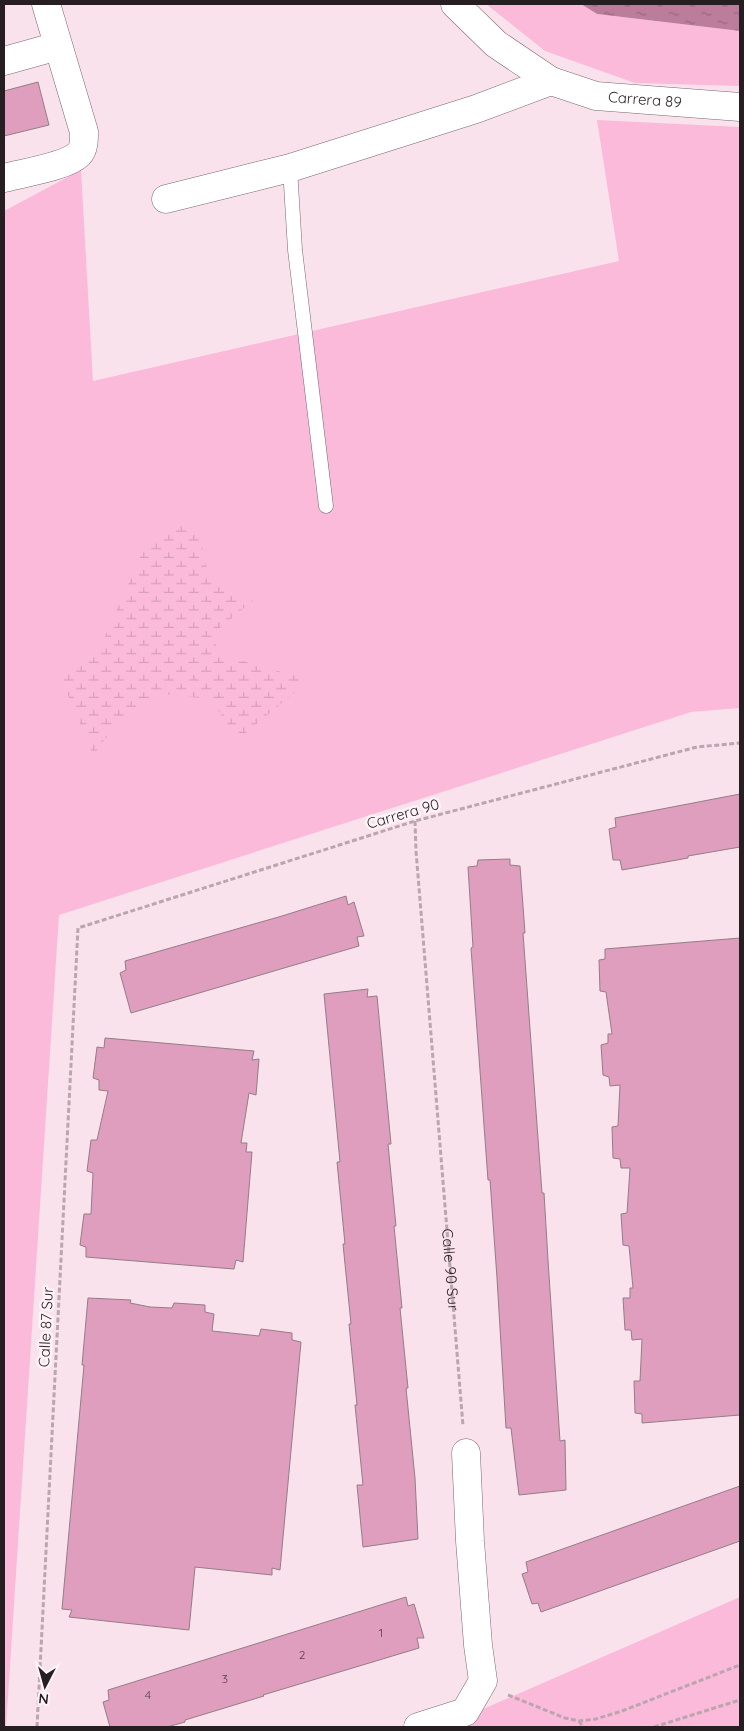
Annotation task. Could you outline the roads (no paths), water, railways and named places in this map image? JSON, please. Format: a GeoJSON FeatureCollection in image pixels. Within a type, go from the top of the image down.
{"type":"FeatureCollection","features":[{"type":"Feature","properties":{"kind":"street"},"geometry":{"type":"LineString","coordinates":[[4,178],[63,163],[79,154],[83,145],[84,132],[46,4]]}},
{"type":"Feature","properties":{"kind":"street","name":"Carrera 89"},"geometry":{"type":"LineString","coordinates":[[455,4],[496,44],[551,81],[596,96],[740,106]]}},
{"type":"Feature","properties":{"kind":"street"},"geometry":{"type":"LineString","coordinates":[[4,61],[58,46]]}},
{"type":"Feature","properties":{"kind":"street"},"geometry":{"type":"LineString","coordinates":[[166,199],[290,168],[476,109],[551,81]]}},
{"type":"Feature","properties":{"kind":"street"},"geometry":{"type":"LineString","coordinates":[[418,1727],[465,1712],[483,1681],[476,1617],[466,1453]]}},
{"type":"Feature","properties":{"kind":"lane"},"geometry":{"type":"LineString","coordinates":[[290,168],[295,250],[326,506]]}},
{"type":"Feature","properties":{"kind":"water"},"geometry":{"type":"Polygon","coordinates":[[[581,4],[740,4],[740,31],[597,14],[581,4]]]}}]}
